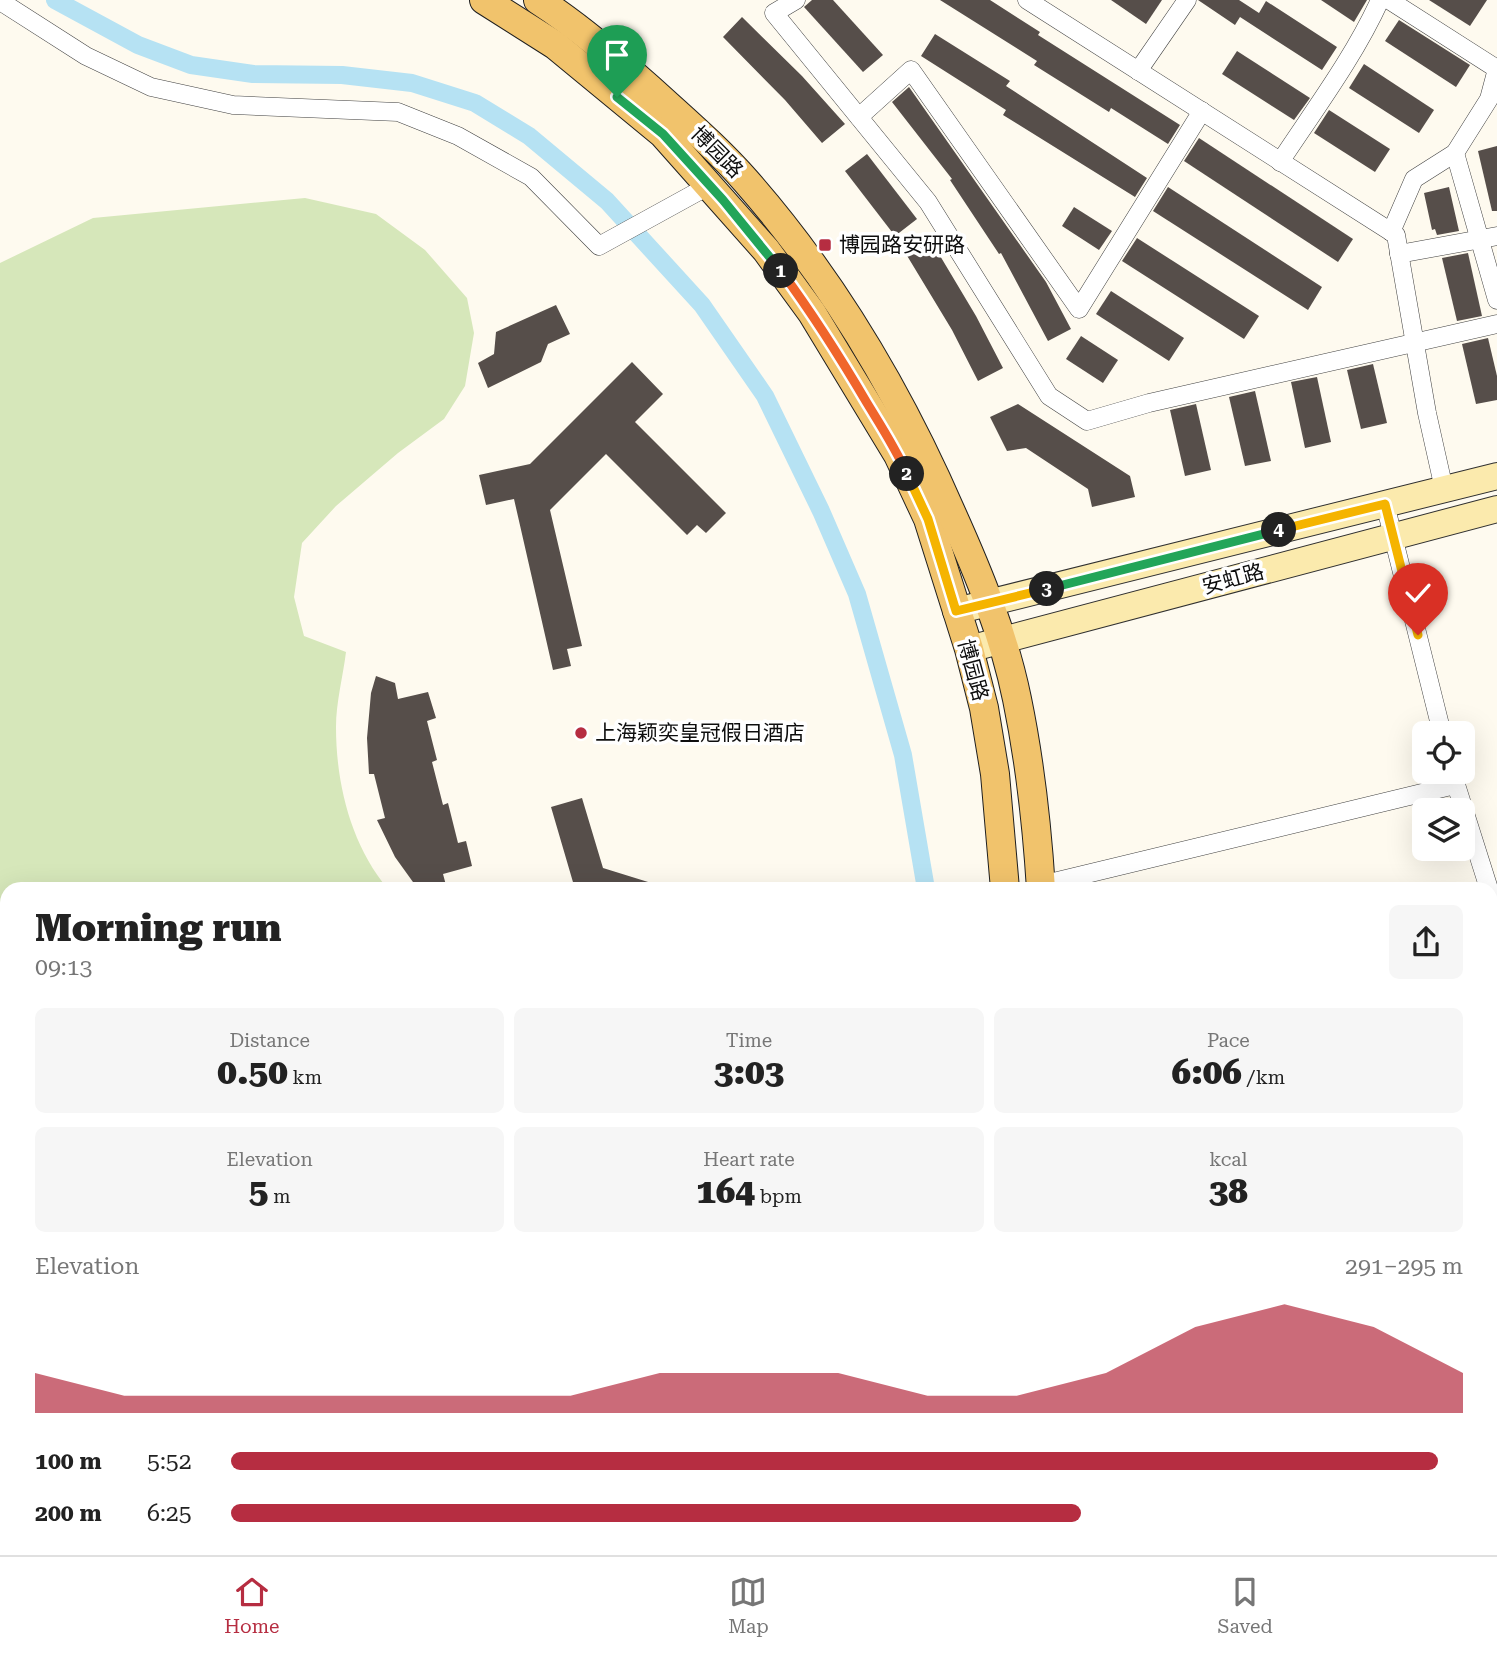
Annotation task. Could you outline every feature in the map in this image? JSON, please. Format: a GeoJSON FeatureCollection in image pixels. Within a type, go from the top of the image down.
{"type":"FeatureCollection","features":[{"type":"Feature","properties":{"kind":"main road","name":"博园路"},"geometry":{"type":"LineString","coordinates":[[484,0],[555,45],[663,134],[766,250],[812,313],[898,455],[928,519],[969,649],[984,708],[995,774],[1004,882]]}},
{"type":"Feature","properties":{"kind":"main road","name":"博园路"},"geometry":{"type":"LineString","coordinates":[[538,0],[616,59],[693,128],[744,180],[794,238],[877,362],[926,453],[990,603],[1017,698],[1035,804],[1041,882]]}},
{"type":"Feature","properties":{"kind":"main road","name":"安虹路"},"geometry":{"type":"LineString","coordinates":[[956,611],[1497,476]]}},
{"type":"Feature","properties":{"kind":"main road","name":"安虹路"},"geometry":{"type":"LineString","coordinates":[[969,649],[1497,509]]}},
{"type":"Feature","properties":{"kind":"street"},"geometry":{"type":"LineString","coordinates":[[796,0],[774,13],[928,202],[1049,396],[1087,421],[1149,403],[1497,324]]}},
{"type":"Feature","properties":{"kind":"street"},"geometry":{"type":"LineString","coordinates":[[1027,0],[1396,235],[1427,413],[1444,489]]}},
{"type":"Feature","properties":{"kind":"street"},"geometry":{"type":"LineString","coordinates":[[1138,71],[1187,0]]}},
{"type":"Feature","properties":{"kind":"street"},"geometry":{"type":"LineString","coordinates":[[1280,162],[1371,20],[1380,0]]}},
{"type":"Feature","properties":{"kind":"street"},"geometry":{"type":"LineString","coordinates":[[1388,0],[1497,69],[1491,108],[1455,153],[1414,179],[1391,232]]}},
{"type":"Feature","properties":{"kind":"street"},"geometry":{"type":"LineString","coordinates":[[0,1],[86,56],[152,87],[233,105],[398,113],[458,136],[531,177],[599,246],[710,186]]}},
{"type":"Feature","properties":{"kind":"street"},"geometry":{"type":"LineString","coordinates":[[859,117],[911,70],[1079,309],[1202,111]]}},
{"type":"Feature","properties":{"kind":"street"},"geometry":{"type":"LineString","coordinates":[[1455,153],[1488,237],[1497,300]]}},
{"type":"Feature","properties":{"kind":"street"},"geometry":{"type":"LineString","coordinates":[[1399,254],[1488,237]]}},
{"type":"Feature","properties":{"kind":"street"},"geometry":{"type":"LineString","coordinates":[[1385,504],[1439,721]]}},
{"type":"Feature","properties":{"kind":"street"},"geometry":{"type":"LineString","coordinates":[[1060,882],[1430,784]]}},
{"type":"Feature","properties":{"kind":"street"},"geometry":{"type":"LineString","coordinates":[[1455,784],[1487,882]]}},
{"type":"Feature","properties":{"kind":"green space"},"geometry":{"type":"Polygon","coordinates":[[[305,198],[376,214],[425,250],[467,298],[474,333],[465,386],[444,419],[398,453],[336,506],[302,543],[294,597],[304,636],[346,652],[336,727],[339,770],[355,833],[383,882],[0,882],[0,263],[93,218],[305,198]]]}},
{"type":"Feature","properties":{"kind":"building"},"geometry":{"type":"Polygon","coordinates":[[[812,0],[833,0],[883,55],[863,72],[804,7],[812,0]]]}},
{"type":"Feature","properties":{"kind":"building"},"geometry":{"type":"Polygon","coordinates":[[[940,0],[990,0],[1040,32],[1038,35],[1180,125],[1168,144],[1111,108],[1109,112],[1034,65],[1037,61],[940,0]]]}},
{"type":"Feature","properties":{"kind":"building"},"geometry":{"type":"Polygon","coordinates":[[[1111,0],[1162,0],[1146,24],[1111,0]]]}},
{"type":"Feature","properties":{"kind":"building"},"geometry":{"type":"Polygon","coordinates":[[[1198,0],[1239,0],[1259,13],[1266,1],[1337,47],[1322,70],[1240,17],[1235,25],[1198,0]]]}},
{"type":"Feature","properties":{"kind":"building"},"geometry":{"type":"Polygon","coordinates":[[[1321,0],[1367,0],[1354,22],[1321,0]]]}},
{"type":"Feature","properties":{"kind":"building"},"geometry":{"type":"Polygon","coordinates":[[[1429,0],[1487,0],[1470,26],[1429,0]]]}},
{"type":"Feature","properties":{"kind":"building"},"geometry":{"type":"Polygon","coordinates":[[[742,17],[802,76],[845,124],[822,143],[785,100],[723,37],[742,17]]]}},
{"type":"Feature","properties":{"kind":"building"},"geometry":{"type":"Polygon","coordinates":[[[1399,20],[1470,65],[1456,87],[1385,41],[1399,20]]]}},
{"type":"Feature","properties":{"kind":"building"},"geometry":{"type":"Polygon","coordinates":[[[935,34],[1010,81],[1006,86],[1147,178],[1135,197],[1003,115],[1006,110],[921,56],[935,34]]]}},
{"type":"Feature","properties":{"kind":"building"},"geometry":{"type":"Polygon","coordinates":[[[1237,51],[1310,98],[1294,120],[1222,74],[1237,51]]]}},
{"type":"Feature","properties":{"kind":"building"},"geometry":{"type":"Polygon","coordinates":[[[1364,64],[1434,110],[1419,133],[1349,88],[1364,64]]]}},
{"type":"Feature","properties":{"kind":"building"},"geometry":{"type":"Polygon","coordinates":[[[909,87],[1046,282],[1071,329],[1048,341],[1001,253],[999,254],[950,180],[952,179],[892,102],[909,87]]]}},
{"type":"Feature","properties":{"kind":"building"},"geometry":{"type":"Polygon","coordinates":[[[1329,110],[1390,149],[1375,172],[1314,133],[1329,110]]]}},
{"type":"Feature","properties":{"kind":"building"},"geometry":{"type":"Polygon","coordinates":[[[1199,138],[1353,239],[1338,262],[1184,161],[1199,138]]]}},
{"type":"Feature","properties":{"kind":"building"},"geometry":{"type":"Polygon","coordinates":[[[1497,146],[1497,211],[1492,211],[1478,151],[1497,146]]]}},
{"type":"Feature","properties":{"kind":"building"},"geometry":{"type":"Polygon","coordinates":[[[867,154],[917,219],[895,236],[845,171],[867,154]]]}},
{"type":"Feature","properties":{"kind":"building"},"geometry":{"type":"Polygon","coordinates":[[[1168,187],[1322,287],[1308,310],[1153,211],[1168,187]]]}},
{"type":"Feature","properties":{"kind":"building"},"geometry":{"type":"Polygon","coordinates":[[[1449,187],[1459,231],[1437,235],[1435,229],[1432,230],[1424,193],[1449,187]]]}},
{"type":"Feature","properties":{"kind":"building"},"geometry":{"type":"Polygon","coordinates":[[[1074,207],[1112,231],[1099,250],[1062,226],[1074,207]]]}},
{"type":"Feature","properties":{"kind":"building"},"geometry":{"type":"Polygon","coordinates":[[[1137,238],[1259,316],[1244,339],[1122,261],[1137,238]]]}},
{"type":"Feature","properties":{"kind":"building"},"geometry":{"type":"Polygon","coordinates":[[[930,239],[976,316],[1003,368],[978,381],[952,330],[906,254],[930,239]]]}},
{"type":"Feature","properties":{"kind":"building"},"geometry":{"type":"Polygon","coordinates":[[[1468,253],[1482,316],[1457,321],[1442,258],[1468,253]]]}},
{"type":"Feature","properties":{"kind":"building"},"geometry":{"type":"Polygon","coordinates":[[[1111,291],[1184,338],[1169,361],[1096,314],[1111,291]]]}},
{"type":"Feature","properties":{"kind":"building"},"geometry":{"type":"Polygon","coordinates":[[[556,305],[570,334],[548,344],[541,362],[488,388],[478,363],[494,354],[496,332],[556,305]]]}},
{"type":"Feature","properties":{"kind":"building"},"geometry":{"type":"Polygon","coordinates":[[[1081,336],[1118,360],[1103,383],[1066,359],[1081,336]]]}},
{"type":"Feature","properties":{"kind":"building"},"geometry":{"type":"Polygon","coordinates":[[[1488,338],[1497,376],[1497,400],[1476,404],[1462,344],[1488,338]]]}},
{"type":"Feature","properties":{"kind":"building"},"geometry":{"type":"Polygon","coordinates":[[[632,362],[663,394],[635,422],[726,513],[706,533],[697,525],[687,535],[606,454],[550,510],[582,646],[567,649],[571,666],[553,670],[514,499],[486,505],[479,475],[530,464],[632,362]]]}},
{"type":"Feature","properties":{"kind":"building"},"geometry":{"type":"Polygon","coordinates":[[[1373,364],[1387,423],[1361,429],[1347,370],[1373,364]]]}},
{"type":"Feature","properties":{"kind":"building"},"geometry":{"type":"Polygon","coordinates":[[[1317,377],[1331,442],[1305,448],[1291,382],[1317,377]]]}},
{"type":"Feature","properties":{"kind":"building"},"geometry":{"type":"Polygon","coordinates":[[[1255,391],[1271,461],[1245,466],[1229,397],[1255,391]]]}},
{"type":"Feature","properties":{"kind":"building"},"geometry":{"type":"Polygon","coordinates":[[[1018,404],[1130,476],[1135,497],[1092,507],[1088,489],[1026,448],[1007,451],[990,417],[1018,404]]]}},
{"type":"Feature","properties":{"kind":"building"},"geometry":{"type":"Polygon","coordinates":[[[1196,404],[1211,470],[1185,476],[1170,410],[1196,404]]]}},
{"type":"Feature","properties":{"kind":"building"},"geometry":{"type":"Polygon","coordinates":[[[376,676],[395,683],[398,699],[428,692],[436,718],[427,721],[437,760],[432,762],[443,805],[448,803],[458,843],[466,841],[472,866],[443,874],[445,882],[413,882],[395,857],[377,820],[385,818],[374,774],[369,774],[367,738],[371,693],[376,676]]]}},
{"type":"Feature","properties":{"kind":"building"},"geometry":{"type":"Polygon","coordinates":[[[582,798],[603,868],[648,882],[573,882],[551,807],[582,798]]]}},
{"type":"Feature","properties":{"kind":"waterway"},"geometry":{"type":"LineString","coordinates":[[55,0],[138,45],[191,65],[253,74],[342,75],[412,83],[475,103],[529,136],[607,201],[702,305],[765,396],[821,511],[857,594],[903,755],[925,882]]}},
{"type":"Feature","properties":{"kind":"place","name":"博园路安研路"},"geometry":{"type":"Point","coordinates":[825,245]}},
{"type":"Feature","properties":{"kind":"place","name":"上海颖奕皇冠假日酒店"},"geometry":{"type":"Point","coordinates":[581,733]}},
{"type":"Feature","properties":{"kind":"route"},"geometry":{"type":"LineString","coordinates":[[617,97],[663,134],[723,200],[766,250],[812,313],[898,455],[928,519],[956,611],[1385,504],[1418,635]]}}]}
